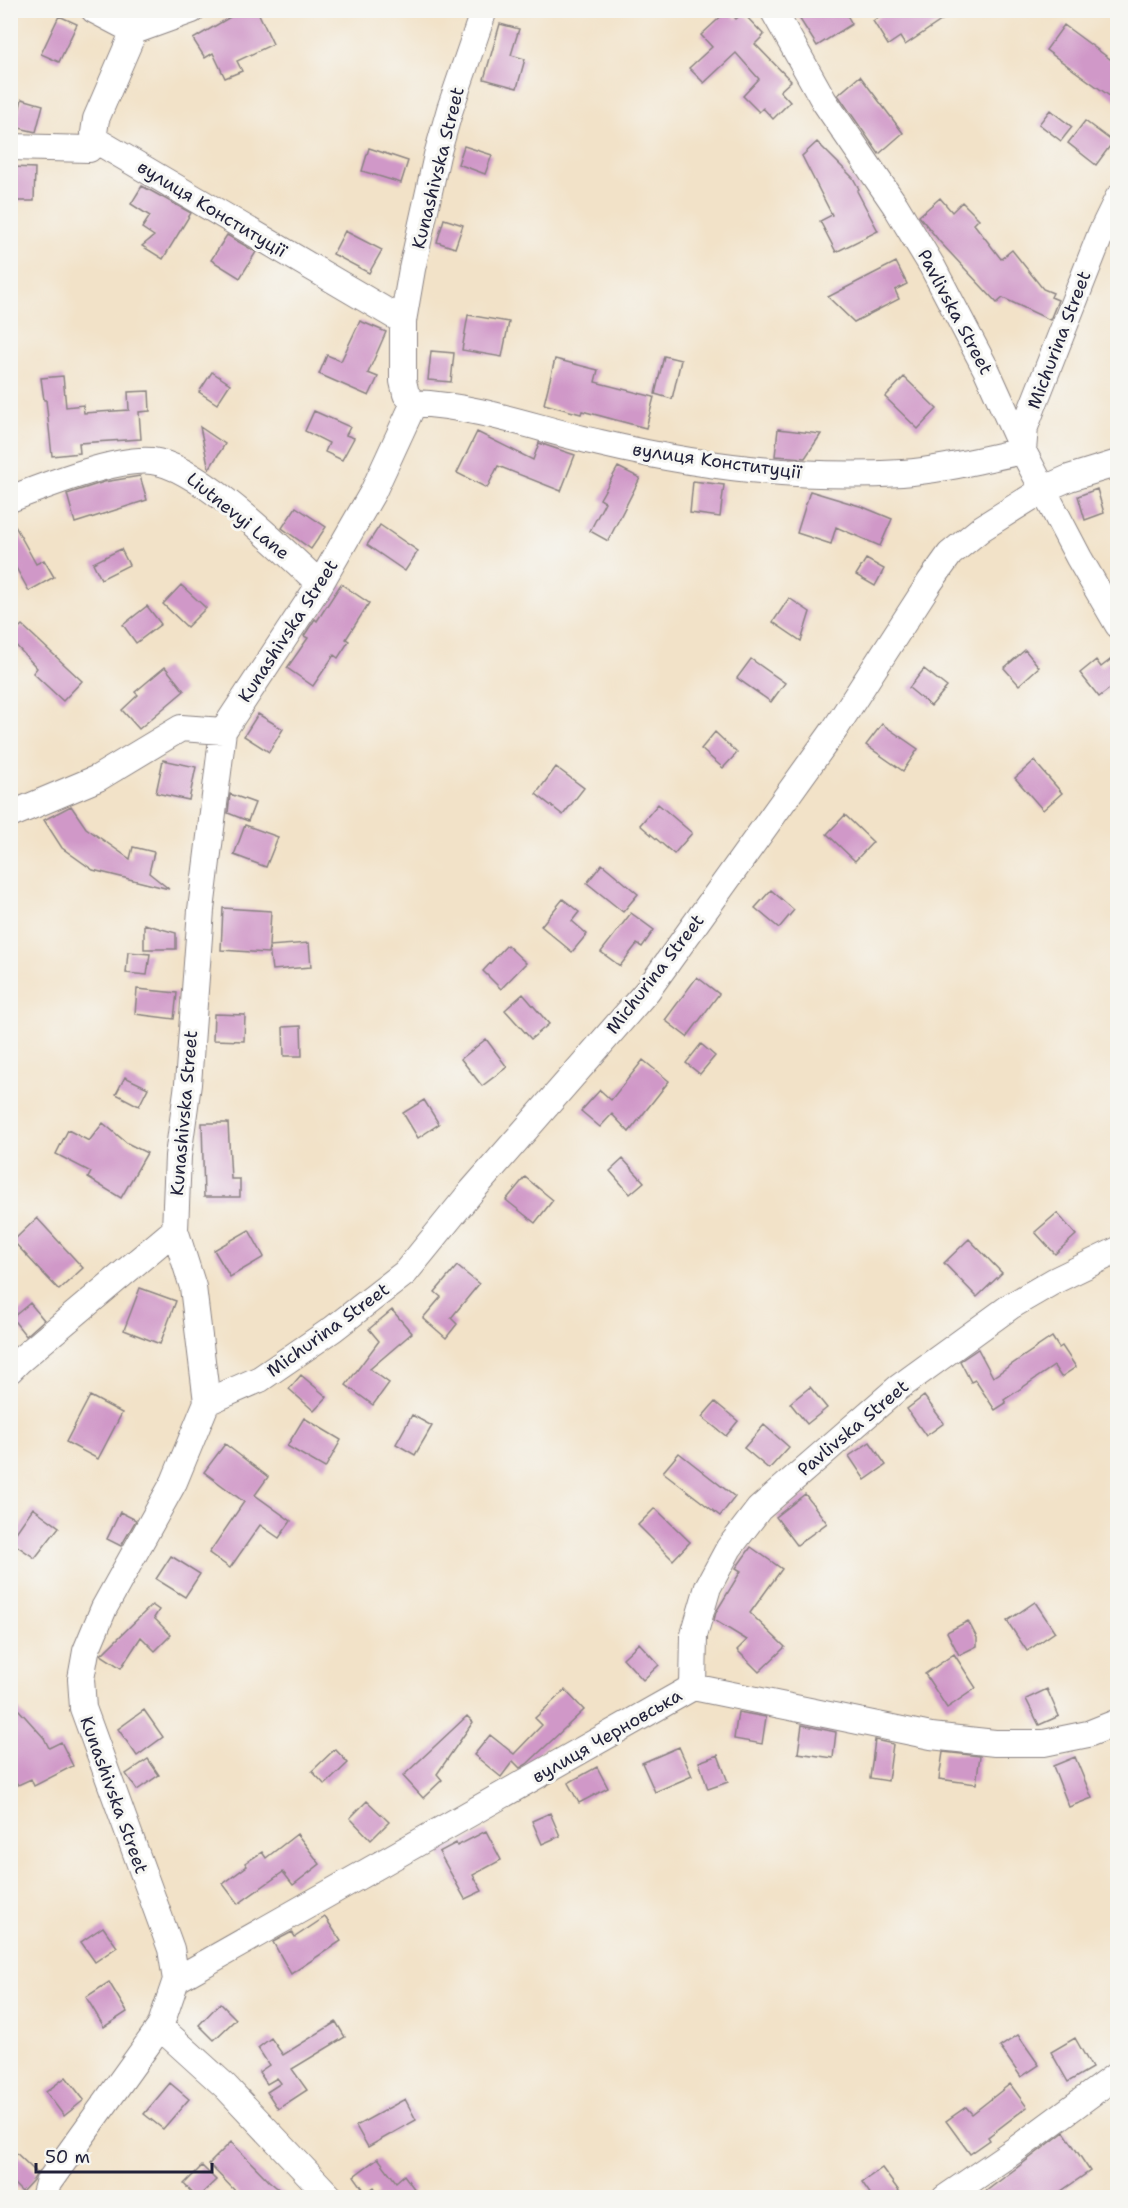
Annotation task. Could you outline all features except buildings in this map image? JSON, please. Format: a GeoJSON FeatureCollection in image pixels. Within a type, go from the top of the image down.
{"type":"FeatureCollection","features":[{"type":"Feature","properties":{"kind":"street"},"geometry":{"type":"LineString","coordinates":[[94,10],[134,31]]}},
{"type":"Feature","properties":{"kind":"street"},"geometry":{"type":"LineString","coordinates":[[10,147],[89,149],[97,141],[94,133],[96,119],[134,31],[192,10]]}},
{"type":"Feature","properties":{"kind":"street","name":"Kunashivska Street"},"geometry":{"type":"LineString","coordinates":[[44,2198],[48,2183],[160,2027],[176,1980],[171,1949],[83,1708],[81,1678],[86,1651],[104,1608],[174,1482],[207,1402],[193,1287],[175,1230],[178,1156],[188,1084],[201,910],[223,731],[320,584],[373,492],[414,403],[406,394],[403,381],[403,321],[412,269],[437,155],[450,109],[484,10]]}},
{"type":"Feature","properties":{"kind":"street","name":"Pavlivska Street"},"geometry":{"type":"LineString","coordinates":[[774,10],[824,100],[895,205],[932,266],[987,371],[1023,451],[1079,558],[1118,625]]}},
{"type":"Feature","properties":{"kind":"street","name":"вулиця Конституції"},"geometry":{"type":"LineString","coordinates":[[97,141],[403,321]]}},
{"type":"Feature","properties":{"kind":"street","name":"Michurina Street"},"geometry":{"type":"LineString","coordinates":[[1023,451],[1025,427],[1101,233],[1118,198]]}},
{"type":"Feature","properties":{"kind":"street","name":"вулиця Конституції"},"geometry":{"type":"LineString","coordinates":[[414,403],[442,404],[484,412],[599,443],[664,456],[788,472],[844,475],[904,472],[958,465],[1023,451]]}},
{"type":"Feature","properties":{"kind":"street","name":"Liutnevyi Lane"},"geometry":{"type":"LineString","coordinates":[[10,499],[112,465],[137,461],[164,463],[189,474],[241,514],[320,584]]}},
{"type":"Feature","properties":{"kind":"street"},"geometry":{"type":"LineString","coordinates":[[1044,489],[1069,478],[1118,463]]}},
{"type":"Feature","properties":{"kind":"street","name":"Michurina Street"},"geometry":{"type":"LineString","coordinates":[[207,1402],[260,1379],[333,1329],[405,1272],[471,1192],[647,991],[835,729],[950,554],[982,528],[1044,489]]}},
{"type":"Feature","properties":{"kind":"street"},"geometry":{"type":"LineString","coordinates":[[10,815],[98,778],[181,729],[223,731]]}},
{"type":"Feature","properties":{"kind":"street"},"geometry":{"type":"LineString","coordinates":[[10,1370],[175,1230]]}},
{"type":"Feature","properties":{"kind":"street","name":"Pavlivska Street"},"geometry":{"type":"LineString","coordinates":[[693,1687],[694,1635],[708,1587],[729,1548],[759,1509],[898,1388],[1011,1306],[1054,1281],[1118,1251]]}},
{"type":"Feature","properties":{"kind":"street","name":"вулиця Черновська"},"geometry":{"type":"LineString","coordinates":[[176,1980],[693,1687],[932,1737],[994,1743],[1044,1743],[1088,1734],[1118,1722]]}},
{"type":"Feature","properties":{"kind":"street"},"geometry":{"type":"LineString","coordinates":[[160,2027],[225,2086],[331,2198]]}},
{"type":"Feature","properties":{"kind":"street"},"geometry":{"type":"LineString","coordinates":[[945,2198],[1118,2074]]}}]}
